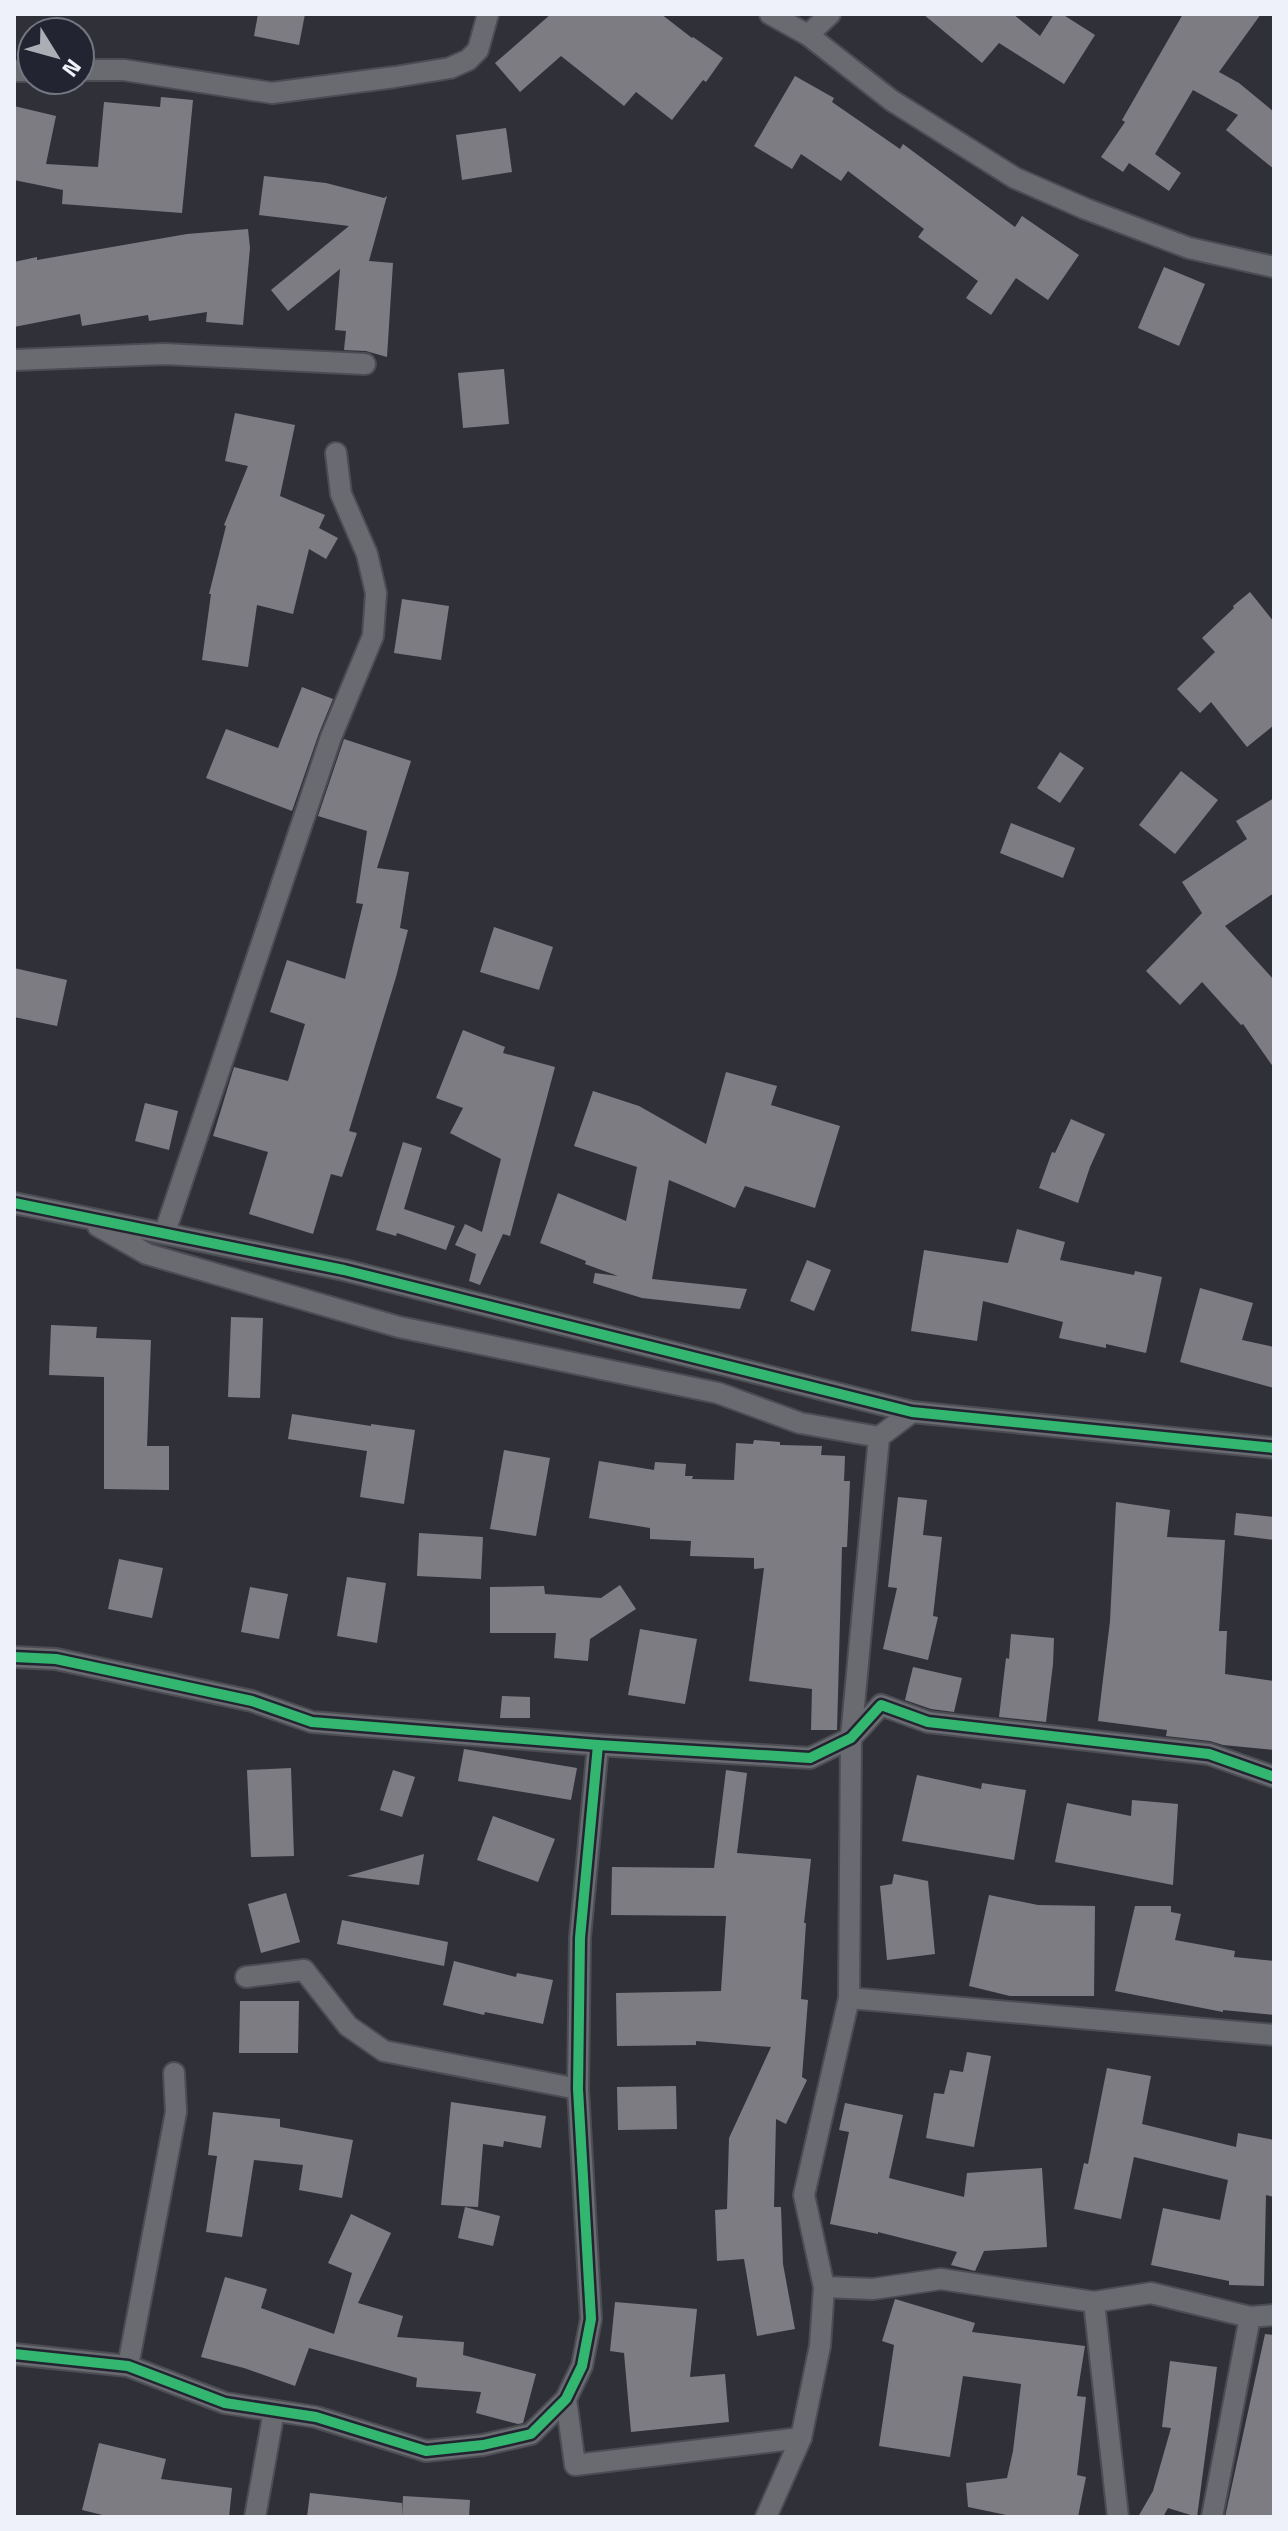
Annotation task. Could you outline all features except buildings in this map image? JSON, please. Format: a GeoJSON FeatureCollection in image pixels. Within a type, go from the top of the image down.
{"type":"FeatureCollection","features":[{"type":"Feature","properties":{"kind":"street"},"geometry":{"type":"LineString","coordinates":[[96,70],[124,70],[272,93],[395,77],[450,68],[468,60],[478,50],[488,14]]}},
{"type":"Feature","properties":{"kind":"street"},"geometry":{"type":"LineString","coordinates":[[770,14],[808,35],[891,100],[1015,178],[1189,248],[1274,267]]}},
{"type":"Feature","properties":{"kind":"street"},"geometry":{"type":"LineString","coordinates":[[808,35],[830,14]]}},
{"type":"Feature","properties":{"kind":"street"},"geometry":{"type":"LineString","coordinates":[[14,360],[164,354],[365,364]]}},
{"type":"Feature","properties":{"kind":"street"},"geometry":{"type":"LineString","coordinates":[[165,1232],[331,737],[373,636],[376,593],[367,554],[341,494],[336,453]]}},
{"type":"Feature","properties":{"kind":"street"},"geometry":{"type":"LineString","coordinates":[[14,1203],[344,1270],[912,1412],[1274,1448]]}},
{"type":"Feature","properties":{"kind":"street"},"geometry":{"type":"LineString","coordinates":[[86,1219],[147,1254],[399,1327],[718,1393],[800,1423],[879,1437],[912,1412]]}},
{"type":"Feature","properties":{"kind":"street"},"geometry":{"type":"LineString","coordinates":[[766,2517],[801,2438],[820,2346],[824,2287],[804,2195],[849,1998],[851,1738],[879,1437]]}},
{"type":"Feature","properties":{"kind":"street"},"geometry":{"type":"LineString","coordinates":[[14,1657],[56,1659],[252,1701],[312,1722],[810,1758],[851,1738],[881,1705],[928,1722],[1209,1754],[1274,1777]]}},
{"type":"Feature","properties":{"kind":"street"},"geometry":{"type":"LineString","coordinates":[[14,2354],[128,2366],[225,2403],[316,2417],[426,2451],[483,2445],[531,2434],[566,2399],[582,2366],[591,2319],[578,2089],[580,1938],[598,1745]]}},
{"type":"Feature","properties":{"kind":"street"},"geometry":{"type":"LineString","coordinates":[[246,1977],[304,1970],[348,2026],[384,2051],[578,2089]]}},
{"type":"Feature","properties":{"kind":"street"},"geometry":{"type":"LineString","coordinates":[[849,1998],[1274,2035]]}},
{"type":"Feature","properties":{"kind":"street"},"geometry":{"type":"LineString","coordinates":[[128,2366],[176,2112],[174,2073]]}},
{"type":"Feature","properties":{"kind":"street"},"geometry":{"type":"LineString","coordinates":[[824,2287],[873,2289],[941,2279],[1094,2302],[1151,2293],[1250,2317],[1274,2315]]}},
{"type":"Feature","properties":{"kind":"street"},"geometry":{"type":"LineString","coordinates":[[1094,2302],[1118,2517]]}},
{"type":"Feature","properties":{"kind":"street"},"geometry":{"type":"LineString","coordinates":[[1212,2517],[1250,2317]]}},
{"type":"Feature","properties":{"kind":"street"},"geometry":{"type":"LineString","coordinates":[[566,2399],[575,2465],[801,2438]]}},
{"type":"Feature","properties":{"kind":"street"},"geometry":{"type":"LineString","coordinates":[[255,2517],[274,2411]]}},
{"type":"Feature","properties":{"kind":"cycle path"},"geometry":{"type":"LineString","coordinates":[[14,1203],[344,1270],[912,1412],[1274,1448]]}},
{"type":"Feature","properties":{"kind":"cycle path"},"geometry":{"type":"LineString","coordinates":[[14,1657],[56,1659],[252,1701],[312,1722],[810,1758],[851,1738],[881,1705],[928,1722],[1209,1754],[1274,1777]]}},
{"type":"Feature","properties":{"kind":"cycle path"},"geometry":{"type":"LineString","coordinates":[[14,2354],[128,2366],[225,2403],[316,2417],[426,2451],[483,2445],[531,2434],[566,2399],[582,2366],[591,2319],[578,2089],[580,1938],[598,1745]]}}]}
